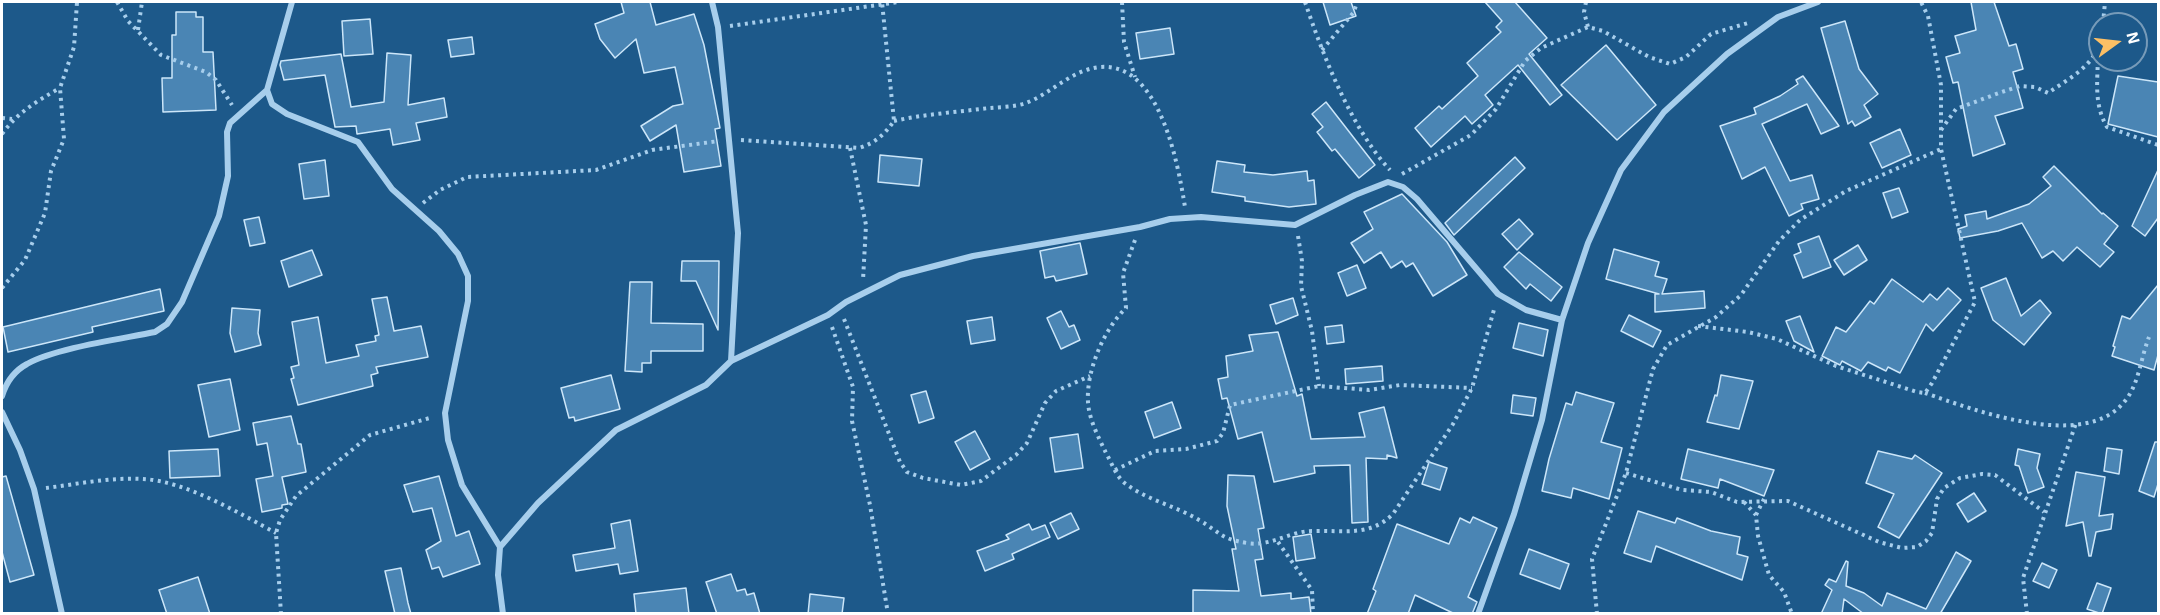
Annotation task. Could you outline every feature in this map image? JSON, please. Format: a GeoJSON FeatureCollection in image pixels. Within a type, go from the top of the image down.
{"type":"FeatureCollection","features":[{"type":"Feature","properties":{"kind":"street"},"geometry":{"type":"LineString","coordinates":[[2,396],[11,376],[27,364],[54,354],[155,332],[167,324],[191,283],[222,208],[228,176],[227,132],[230,123],[267,90],[292,2]]}},
{"type":"Feature","properties":{"kind":"street"},"geometry":{"type":"LineString","coordinates":[[712,2],[718,27],[738,233],[731,361]]}},
{"type":"Feature","properties":{"kind":"street"},"geometry":{"type":"LineString","coordinates":[[1478,614],[1514,514],[1542,420],[1562,320],[1588,243],[1621,170],[1664,112],[1727,54],[1778,17],[1818,2]]}},
{"type":"Feature","properties":{"kind":"street"},"geometry":{"type":"LineString","coordinates":[[267,90],[272,104],[287,114],[358,142],[392,189],[439,231],[458,254],[468,276],[468,301],[445,413],[448,440],[462,484],[500,547],[498,575],[502,614]]}},
{"type":"Feature","properties":{"kind":"street"},"geometry":{"type":"LineString","coordinates":[[500,547],[538,503],[616,430],[706,385],[731,361],[828,315],[862,293],[900,274],[973,256],[1140,227],[1170,219],[1296,225],[1355,195],[1388,182],[1404,188],[1417,199],[1498,294],[1526,310],[1562,320]]}},
{"type":"Feature","properties":{"kind":"street"},"geometry":{"type":"LineString","coordinates":[[2,412],[20,450],[34,489],[62,614]]}},
{"type":"Feature","properties":{"kind":"path"},"geometry":{"type":"LineString","coordinates":[[2,288],[25,260],[45,213],[51,171],[64,139],[60,88],[74,47],[77,2]]}},
{"type":"Feature","properties":{"kind":"path"},"geometry":{"type":"LineString","coordinates":[[117,2],[137,31],[161,55],[206,72],[216,80],[238,115]]}},
{"type":"Feature","properties":{"kind":"path"},"geometry":{"type":"LineString","coordinates":[[137,31],[142,2]]}},
{"type":"Feature","properties":{"kind":"path"},"geometry":{"type":"LineString","coordinates":[[718,27],[899,2]]}},
{"type":"Feature","properties":{"kind":"path"},"geometry":{"type":"LineString","coordinates":[[1122,2],[1124,42],[1135,78]]}},
{"type":"Feature","properties":{"kind":"path"},"geometry":{"type":"LineString","coordinates":[[1305,2],[1322,51],[1354,118],[1386,165],[1397,177],[1471,135],[1496,109],[1525,61],[1541,48],[1588,27],[1603,31],[1648,57],[1670,64],[1686,57],[1711,34],[1778,17]]}},
{"type":"Feature","properties":{"kind":"path"},"geometry":{"type":"LineString","coordinates":[[1322,51],[1354,12],[1357,2]]}},
{"type":"Feature","properties":{"kind":"path"},"geometry":{"type":"LineString","coordinates":[[1586,2],[1584,12],[1588,27]]}},
{"type":"Feature","properties":{"kind":"path"},"geometry":{"type":"LineString","coordinates":[[1922,2],[1928,16],[1941,85],[1941,149],[1975,302],[1924,393]]}},
{"type":"Feature","properties":{"kind":"path"},"geometry":{"type":"LineString","coordinates":[[414,210],[440,190],[467,177],[596,170],[652,150],[729,140],[850,148],[872,143],[885,133],[894,121],[882,4]]}},
{"type":"Feature","properties":{"kind":"path"},"geometry":{"type":"LineString","coordinates":[[1941,130],[1956,109],[2020,86],[2035,87],[2048,93],[2088,62]]}},
{"type":"Feature","properties":{"kind":"path"},"geometry":{"type":"LineString","coordinates":[[894,121],[1024,104],[1072,75],[1100,67],[1122,70],[1135,78],[1149,95],[1166,127],[1178,164],[1186,218]]}},
{"type":"Feature","properties":{"kind":"path"},"geometry":{"type":"LineString","coordinates":[[2097,72],[2096,91],[2099,111],[2107,127],[2158,145]]}},
{"type":"Feature","properties":{"kind":"path"},"geometry":{"type":"LineString","coordinates":[[2,134],[13,119],[30,105],[60,88]]}},
{"type":"Feature","properties":{"kind":"path"},"geometry":{"type":"LineString","coordinates":[[2,118],[13,119]]}},
{"type":"Feature","properties":{"kind":"path"},"geometry":{"type":"LineString","coordinates":[[850,148],[866,225],[862,293]]}},
{"type":"Feature","properties":{"kind":"path"},"geometry":{"type":"LineString","coordinates":[[1597,614],[1592,559],[1626,473],[1653,369],[1667,345],[1716,317],[1741,295],[1779,241],[1800,220],[1846,191],[1941,149]]}},
{"type":"Feature","properties":{"kind":"path"},"geometry":{"type":"LineString","coordinates":[[1296,225],[1302,261],[1301,286],[1312,331],[1319,386]]}},
{"type":"Feature","properties":{"kind":"path"},"geometry":{"type":"LineString","coordinates":[[1140,227],[1123,273],[1126,308],[1116,319],[1090,376],[1088,404],[1096,432],[1115,470],[1130,486],[1200,520],[1221,537],[1249,543],[1278,542],[1294,533],[1368,531],[1382,525],[1394,514],[1453,424],[1472,388],[1498,294]]}},
{"type":"Feature","properties":{"kind":"path"},"geometry":{"type":"LineString","coordinates":[[840,307],[855,351],[868,376],[900,462],[908,472],[923,478],[961,485],[981,481],[1016,455],[1026,443],[1045,403],[1056,391],[1090,376]]}},
{"type":"Feature","properties":{"kind":"path"},"geometry":{"type":"LineString","coordinates":[[828,315],[853,387],[852,421],[870,505],[888,614]]}},
{"type":"Feature","properties":{"kind":"path"},"geometry":{"type":"LineString","coordinates":[[1698,326],[1748,332],[1777,339],[1836,366],[1995,417],[2031,424],[2076,423],[2112,416],[2127,400],[2149,337]]}},
{"type":"Feature","properties":{"kind":"path"},"geometry":{"type":"LineString","coordinates":[[1115,470],[1155,451],[1186,448],[1217,441],[1223,433],[1230,405],[1319,386],[1369,390],[1400,385],[1472,388]]}},
{"type":"Feature","properties":{"kind":"path"},"geometry":{"type":"LineString","coordinates":[[281,614],[276,533],[280,520],[296,496],[370,435],[445,413]]}},
{"type":"Feature","properties":{"kind":"path"},"geometry":{"type":"LineString","coordinates":[[2027,614],[2023,578],[2076,423]]}},
{"type":"Feature","properties":{"kind":"path"},"geometry":{"type":"LineString","coordinates":[[1626,473],[1682,490],[1711,492],[1744,502],[1788,501],[1880,542],[1902,548],[1917,547],[1926,541],[1932,533],[1937,499],[1944,488],[1960,478],[1982,474],[1995,475],[2044,512]]}},
{"type":"Feature","properties":{"kind":"path"},"geometry":{"type":"LineString","coordinates":[[34,489],[102,480],[156,480],[196,493],[276,533]]}},
{"type":"Feature","properties":{"kind":"path"},"geometry":{"type":"LineString","coordinates":[[1764,500],[1756,516],[1758,536],[1769,575],[1784,592],[1792,614]]}},
{"type":"Feature","properties":{"kind":"path"},"geometry":{"type":"LineString","coordinates":[[1744,502],[1756,516]]}},
{"type":"Feature","properties":{"kind":"path"},"geometry":{"type":"LineString","coordinates":[[1278,542],[1312,590],[1313,614]]}},
{"type":"Feature","properties":{"kind":"building"},"geometry":{"type":"Polygon","coordinates":[[[621,2],[650,2],[656,25],[694,14],[704,45],[720,128],[715,129],[721,166],[684,172],[676,125],[650,141],[641,126],[673,106],[683,104],[675,67],[644,73],[636,39],[615,58],[600,39],[595,24],[624,13],[621,2]]]}},
{"type":"Feature","properties":{"kind":"building"},"geometry":{"type":"Polygon","coordinates":[[[1323,2],[1351,2],[1356,16],[1330,25],[1323,2]]]}},
{"type":"Feature","properties":{"kind":"building"},"geometry":{"type":"Polygon","coordinates":[[[1485,2],[1515,2],[1547,38],[1529,54],[1562,95],[1550,105],[1518,65],[1485,95],[1493,105],[1472,124],[1465,116],[1431,147],[1415,128],[1439,106],[1442,109],[1478,76],[1467,63],[1501,32],[1496,27],[1502,21],[1485,2]]]}},
{"type":"Feature","properties":{"kind":"building"},"geometry":{"type":"Polygon","coordinates":[[[1971,2],[1994,2],[2009,46],[2016,44],[2023,69],[2013,72],[2023,108],[1995,116],[2005,144],[1973,156],[1958,82],[1953,83],[1946,57],[1960,53],[1955,36],[1976,30],[1971,2]]]}},
{"type":"Feature","properties":{"kind":"building"},"geometry":{"type":"Polygon","coordinates":[[[176,12],[196,12],[196,17],[203,17],[203,52],[213,52],[216,110],[163,112],[162,78],[172,78],[172,35],[176,35],[176,12]]]}},
{"type":"Feature","properties":{"kind":"building"},"geometry":{"type":"Polygon","coordinates":[[[370,19],[373,54],[344,56],[342,21],[370,19]]]}},
{"type":"Feature","properties":{"kind":"building"},"geometry":{"type":"Polygon","coordinates":[[[1845,21],[1859,69],[1878,94],[1864,105],[1871,117],[1855,126],[1852,121],[1848,124],[1821,28],[1845,21]]]}},
{"type":"Feature","properties":{"kind":"building"},"geometry":{"type":"Polygon","coordinates":[[[1170,28],[1174,54],[1140,59],[1136,33],[1170,28]]]}},
{"type":"Feature","properties":{"kind":"building"},"geometry":{"type":"Polygon","coordinates":[[[472,37],[474,54],[451,57],[448,40],[472,37]]]}},
{"type":"Feature","properties":{"kind":"building"},"geometry":{"type":"Polygon","coordinates":[[[1606,45],[1656,105],[1617,140],[1561,85],[1606,45]]]}},
{"type":"Feature","properties":{"kind":"building"},"geometry":{"type":"Polygon","coordinates":[[[387,53],[411,55],[408,105],[444,98],[447,117],[416,123],[420,140],[393,145],[390,129],[357,134],[356,126],[335,127],[325,75],[284,80],[280,65],[281,61],[341,54],[351,107],[384,102],[387,53]]]}},
{"type":"Feature","properties":{"kind":"building"},"geometry":{"type":"Polygon","coordinates":[[[1803,76],[1839,126],[1821,134],[1807,104],[1762,124],[1790,181],[1812,175],[1819,199],[1801,204],[1803,209],[1789,216],[1765,167],[1742,179],[1720,126],[1756,114],[1754,108],[1780,96],[1798,84],[1796,80],[1803,76]]]}},
{"type":"Feature","properties":{"kind":"building"},"geometry":{"type":"Polygon","coordinates":[[[2118,76],[2158,82],[2158,137],[2108,124],[2118,76]]]}},
{"type":"Feature","properties":{"kind":"building"},"geometry":{"type":"Polygon","coordinates":[[[1326,102],[1375,165],[1359,178],[1335,149],[1332,151],[1317,132],[1323,127],[1312,114],[1326,102]]]}},
{"type":"Feature","properties":{"kind":"building"},"geometry":{"type":"Polygon","coordinates":[[[1900,129],[1911,155],[1882,168],[1870,143],[1900,129]]]}},
{"type":"Feature","properties":{"kind":"building"},"geometry":{"type":"Polygon","coordinates":[[[880,155],[922,159],[919,186],[878,182],[880,155]]]}},
{"type":"Feature","properties":{"kind":"building"},"geometry":{"type":"Polygon","coordinates":[[[1515,157],[1525,168],[1454,235],[1445,223],[1515,157]]]}},
{"type":"Feature","properties":{"kind":"building"},"geometry":{"type":"Polygon","coordinates":[[[325,160],[329,196],[304,199],[299,164],[325,160]]]}},
{"type":"Feature","properties":{"kind":"building"},"geometry":{"type":"Polygon","coordinates":[[[1217,161],[1245,165],[1244,172],[1273,175],[1307,171],[1308,181],[1314,180],[1316,204],[1289,207],[1245,201],[1245,197],[1212,192],[1217,161]]]}},
{"type":"Feature","properties":{"kind":"building"},"geometry":{"type":"Polygon","coordinates":[[[2054,166],[2102,214],[2118,226],[2104,244],[2114,252],[2100,267],[2077,247],[2063,261],[2053,251],[2042,258],[2022,223],[1998,231],[1960,238],[1958,229],[1967,226],[1965,215],[1986,211],[1987,219],[2029,204],[2051,186],[2043,177],[2054,166]]]}},
{"type":"Feature","properties":{"kind":"building"},"geometry":{"type":"Polygon","coordinates":[[[2158,170],[2158,218],[2145,236],[2132,226],[2158,170]]]}},
{"type":"Feature","properties":{"kind":"building"},"geometry":{"type":"Polygon","coordinates":[[[1899,188],[1908,212],[1892,218],[1883,193],[1899,188]]]}},
{"type":"Feature","properties":{"kind":"building"},"geometry":{"type":"Polygon","coordinates":[[[1402,194],[1447,242],[1467,275],[1433,296],[1413,263],[1406,267],[1402,261],[1391,268],[1381,252],[1364,263],[1351,243],[1373,229],[1364,212],[1402,194]]]}},
{"type":"Feature","properties":{"kind":"building"},"geometry":{"type":"Polygon","coordinates":[[[259,217],[265,243],[250,246],[244,220],[259,217]]]}},
{"type":"Feature","properties":{"kind":"building"},"geometry":{"type":"Polygon","coordinates":[[[1519,219],[1533,234],[1517,250],[1502,234],[1519,219]]]}},
{"type":"Feature","properties":{"kind":"building"},"geometry":{"type":"Polygon","coordinates":[[[1819,236],[1831,267],[1803,278],[1794,255],[1801,252],[1798,244],[1819,236]]]}},
{"type":"Feature","properties":{"kind":"building"},"geometry":{"type":"Polygon","coordinates":[[[1080,243],[1087,274],[1056,281],[1054,276],[1045,278],[1040,251],[1080,243]]]}},
{"type":"Feature","properties":{"kind":"building"},"geometry":{"type":"Polygon","coordinates":[[[1858,245],[1867,260],[1844,275],[1834,260],[1858,245]]]}},
{"type":"Feature","properties":{"kind":"building"},"geometry":{"type":"Polygon","coordinates":[[[1614,249],[1659,262],[1655,276],[1667,279],[1662,294],[1704,291],[1705,308],[1655,312],[1655,294],[1659,294],[1606,279],[1614,249]]]}},
{"type":"Feature","properties":{"kind":"building"},"geometry":{"type":"Polygon","coordinates":[[[312,250],[322,275],[289,287],[281,261],[312,250]]]}},
{"type":"Feature","properties":{"kind":"building"},"geometry":{"type":"Polygon","coordinates":[[[1519,252],[1562,287],[1551,301],[1530,284],[1526,289],[1504,267],[1519,252]]]}},
{"type":"Feature","properties":{"kind":"building"},"geometry":{"type":"Polygon","coordinates":[[[682,261],[719,261],[718,330],[696,281],[681,281],[682,261]]]}},
{"type":"Feature","properties":{"kind":"building"},"geometry":{"type":"Polygon","coordinates":[[[1357,265],[1366,288],[1347,296],[1338,273],[1357,265]]]}},
{"type":"Feature","properties":{"kind":"building"},"geometry":{"type":"Polygon","coordinates":[[[2006,278],[2021,316],[2040,300],[2051,313],[2024,345],[1993,320],[1981,288],[2006,278]]]}},
{"type":"Feature","properties":{"kind":"building"},"geometry":{"type":"Polygon","coordinates":[[[1892,279],[1923,302],[1930,294],[1937,300],[1948,288],[1961,300],[1933,331],[1926,324],[1900,373],[1888,367],[1886,371],[1868,362],[1861,371],[1842,361],[1840,365],[1822,356],[1836,327],[1846,332],[1870,301],[1874,304],[1892,279]]]}},
{"type":"Feature","properties":{"kind":"building"},"geometry":{"type":"Polygon","coordinates":[[[630,282],[652,282],[651,323],[703,324],[703,351],[651,351],[651,363],[642,363],[642,372],[625,371],[630,282]]]}},
{"type":"Feature","properties":{"kind":"building"},"geometry":{"type":"Polygon","coordinates":[[[2158,285],[2158,355],[2154,370],[2112,356],[2122,316],[2130,319],[2158,285]]]}},
{"type":"Feature","properties":{"kind":"building"},"geometry":{"type":"Polygon","coordinates":[[[160,289],[164,311],[92,327],[93,332],[8,352],[3,327],[160,289]]]}},
{"type":"Feature","properties":{"kind":"building"},"geometry":{"type":"Polygon","coordinates":[[[387,297],[394,331],[421,326],[428,357],[376,367],[378,373],[371,375],[373,386],[298,405],[291,379],[294,378],[291,367],[299,365],[292,322],[318,317],[326,363],[359,356],[356,345],[376,341],[375,336],[379,335],[372,299],[387,297]]]}},
{"type":"Feature","properties":{"kind":"building"},"geometry":{"type":"Polygon","coordinates":[[[1293,298],[1298,315],[1276,324],[1270,305],[1293,298]]]}},
{"type":"Feature","properties":{"kind":"building"},"geometry":{"type":"Polygon","coordinates":[[[232,308],[260,310],[258,333],[261,345],[235,352],[230,333],[232,308]]]}},
{"type":"Feature","properties":{"kind":"building"},"geometry":{"type":"Polygon","coordinates":[[[1061,311],[1069,327],[1074,325],[1080,340],[1061,349],[1047,318],[1061,311]]]}},
{"type":"Feature","properties":{"kind":"building"},"geometry":{"type":"Polygon","coordinates":[[[1629,315],[1661,331],[1653,347],[1621,331],[1629,315]]]}},
{"type":"Feature","properties":{"kind":"building"},"geometry":{"type":"Polygon","coordinates":[[[1800,316],[1814,352],[1794,341],[1786,321],[1800,316]]]}},
{"type":"Feature","properties":{"kind":"building"},"geometry":{"type":"Polygon","coordinates":[[[992,317],[995,340],[971,344],[967,321],[992,317]]]}},
{"type":"Feature","properties":{"kind":"building"},"geometry":{"type":"Polygon","coordinates":[[[1519,323],[1548,330],[1543,356],[1513,348],[1519,323]]]}},
{"type":"Feature","properties":{"kind":"building"},"geometry":{"type":"Polygon","coordinates":[[[1342,325],[1344,342],[1327,344],[1325,327],[1342,325]]]}},
{"type":"Feature","properties":{"kind":"building"},"geometry":{"type":"Polygon","coordinates":[[[1278,332],[1297,396],[1302,394],[1311,439],[1365,437],[1359,413],[1384,407],[1397,458],[1387,455],[1387,459],[1366,458],[1368,522],[1352,523],[1350,465],[1314,466],[1315,473],[1274,482],[1262,432],[1238,439],[1227,398],[1222,399],[1218,379],[1228,377],[1226,356],[1253,351],[1249,335],[1278,332]]]}},
{"type":"Feature","properties":{"kind":"building"},"geometry":{"type":"Polygon","coordinates":[[[1382,366],[1383,381],[1346,384],[1345,369],[1382,366]]]}},
{"type":"Feature","properties":{"kind":"building"},"geometry":{"type":"Polygon","coordinates":[[[611,375],[620,409],[575,421],[574,417],[569,418],[561,388],[611,375]]]}},
{"type":"Feature","properties":{"kind":"building"},"geometry":{"type":"Polygon","coordinates":[[[1721,375],[1753,381],[1739,429],[1707,422],[1715,395],[1717,396],[1721,375]]]}},
{"type":"Feature","properties":{"kind":"building"},"geometry":{"type":"Polygon","coordinates":[[[230,379],[240,430],[209,437],[198,385],[230,379]]]}},
{"type":"Feature","properties":{"kind":"building"},"geometry":{"type":"Polygon","coordinates":[[[926,391],[934,418],[919,423],[911,395],[926,391]]]}},
{"type":"Feature","properties":{"kind":"building"},"geometry":{"type":"Polygon","coordinates":[[[1576,392],[1614,403],[1601,442],[1622,448],[1609,499],[1573,488],[1571,498],[1542,491],[1566,403],[1572,405],[1576,392]]]}},
{"type":"Feature","properties":{"kind":"building"},"geometry":{"type":"Polygon","coordinates":[[[1513,395],[1536,398],[1533,416],[1511,413],[1513,395]]]}},
{"type":"Feature","properties":{"kind":"building"},"geometry":{"type":"Polygon","coordinates":[[[1172,402],[1181,428],[1154,438],[1145,412],[1172,402]]]}},
{"type":"Feature","properties":{"kind":"building"},"geometry":{"type":"Polygon","coordinates":[[[291,416],[298,444],[301,444],[306,472],[282,477],[288,504],[282,505],[282,508],[262,512],[256,479],[273,476],[267,443],[257,445],[253,423],[291,416]]]}},
{"type":"Feature","properties":{"kind":"building"},"geometry":{"type":"Polygon","coordinates":[[[975,431],[990,459],[970,470],[955,442],[975,431]]]}},
{"type":"Feature","properties":{"kind":"building"},"geometry":{"type":"Polygon","coordinates":[[[1078,434],[1083,468],[1055,472],[1050,438],[1078,434]]]}},
{"type":"Feature","properties":{"kind":"building"},"geometry":{"type":"Polygon","coordinates":[[[2155,442],[2158,442],[2158,484],[2154,497],[2139,491],[2155,442]]]}},
{"type":"Feature","properties":{"kind":"building"},"geometry":{"type":"Polygon","coordinates":[[[2107,448],[2122,450],[2119,474],[2104,471],[2107,448]]]}},
{"type":"Feature","properties":{"kind":"building"},"geometry":{"type":"Polygon","coordinates":[[[218,449],[220,476],[170,478],[169,451],[218,449]]]}},
{"type":"Feature","properties":{"kind":"building"},"geometry":{"type":"Polygon","coordinates":[[[1688,449],[1774,470],[1764,496],[1720,479],[1718,488],[1681,479],[1688,449]]]}},
{"type":"Feature","properties":{"kind":"building"},"geometry":{"type":"Polygon","coordinates":[[[2018,449],[2040,454],[2037,468],[2044,487],[2028,493],[2019,466],[2015,465],[2018,449]]]}},
{"type":"Feature","properties":{"kind":"building"},"geometry":{"type":"Polygon","coordinates":[[[1878,451],[1912,459],[1915,455],[1942,473],[1899,538],[1878,527],[1894,494],[1866,483],[1878,451]]]}},
{"type":"Feature","properties":{"kind":"building"},"geometry":{"type":"Polygon","coordinates":[[[1429,462],[1447,468],[1440,490],[1422,484],[1429,462]]]}},
{"type":"Feature","properties":{"kind":"building"},"geometry":{"type":"Polygon","coordinates":[[[2076,472],[2105,477],[2099,516],[2113,514],[2111,529],[2096,532],[2091,556],[2089,556],[2083,522],[2066,526],[2076,472]]]}},
{"type":"Feature","properties":{"kind":"building"},"geometry":{"type":"Polygon","coordinates":[[[1228,475],[1254,476],[1264,528],[1258,529],[1263,559],[1255,560],[1261,596],[1291,593],[1291,599],[1309,597],[1311,614],[1193,614],[1193,590],[1239,591],[1232,549],[1236,549],[1227,506],[1228,475]]]}},
{"type":"Feature","properties":{"kind":"building"},"geometry":{"type":"Polygon","coordinates":[[[6,476],[34,575],[10,582],[2,552],[2,477],[6,476]]]}},
{"type":"Feature","properties":{"kind":"building"},"geometry":{"type":"Polygon","coordinates":[[[439,476],[456,536],[469,531],[480,564],[443,577],[439,567],[432,569],[426,550],[441,541],[432,508],[413,512],[404,485],[439,476]]]}},
{"type":"Feature","properties":{"kind":"building"},"geometry":{"type":"Polygon","coordinates":[[[1974,493],[1986,511],[1968,522],[1957,504],[1974,493]]]}},
{"type":"Feature","properties":{"kind":"building"},"geometry":{"type":"Polygon","coordinates":[[[1638,511],[1675,523],[1677,518],[1711,531],[1740,537],[1737,554],[1748,557],[1742,580],[1656,546],[1651,562],[1624,553],[1638,511]]]}},
{"type":"Feature","properties":{"kind":"building"},"geometry":{"type":"Polygon","coordinates":[[[1071,513],[1079,529],[1058,539],[1050,523],[1071,513]]]}},
{"type":"Feature","properties":{"kind":"building"},"geometry":{"type":"Polygon","coordinates":[[[1473,517],[1497,528],[1468,597],[1477,602],[1472,614],[1455,614],[1415,595],[1408,614],[1367,614],[1376,591],[1373,589],[1397,524],[1449,544],[1460,518],[1470,523],[1473,517]]]}},
{"type":"Feature","properties":{"kind":"building"},"geometry":{"type":"Polygon","coordinates":[[[630,520],[638,571],[620,574],[618,564],[576,571],[573,555],[615,548],[611,524],[630,520]]]}},
{"type":"Feature","properties":{"kind":"building"},"geometry":{"type":"Polygon","coordinates":[[[1029,524],[1032,530],[1045,525],[1050,537],[1012,554],[1014,559],[985,571],[977,551],[1009,539],[1006,535],[1029,524]]]}},
{"type":"Feature","properties":{"kind":"building"},"geometry":{"type":"Polygon","coordinates":[[[1311,534],[1315,558],[1296,561],[1293,537],[1311,534]]]}},
{"type":"Feature","properties":{"kind":"building"},"geometry":{"type":"Polygon","coordinates":[[[1529,549],[1569,564],[1560,589],[1520,574],[1529,549]]]}},
{"type":"Feature","properties":{"kind":"building"},"geometry":{"type":"Polygon","coordinates":[[[1956,552],[1971,561],[1940,614],[1864,614],[1844,599],[1842,614],[1821,614],[1832,590],[1825,585],[1829,579],[1836,582],[1846,561],[1848,562],[1846,586],[1864,593],[1882,606],[1887,593],[1926,609],[1956,552]]]}},
{"type":"Feature","properties":{"kind":"building"},"geometry":{"type":"Polygon","coordinates":[[[2042,563],[2057,570],[2049,588],[2033,581],[2042,563]]]}},
{"type":"Feature","properties":{"kind":"building"},"geometry":{"type":"Polygon","coordinates":[[[401,568],[411,614],[395,614],[385,571],[401,568]]]}},
{"type":"Feature","properties":{"kind":"building"},"geometry":{"type":"Polygon","coordinates":[[[731,574],[737,591],[745,589],[747,595],[754,593],[760,614],[717,614],[706,582],[731,574]]]}},
{"type":"Feature","properties":{"kind":"building"},"geometry":{"type":"Polygon","coordinates":[[[198,577],[210,614],[167,614],[159,590],[198,577]]]}},
{"type":"Feature","properties":{"kind":"building"},"geometry":{"type":"Polygon","coordinates":[[[2097,583],[2111,588],[2102,614],[2087,609],[2097,583]]]}},
{"type":"Feature","properties":{"kind":"building"},"geometry":{"type":"Polygon","coordinates":[[[686,588],[689,614],[636,614],[634,594],[686,588]]]}},
{"type":"Feature","properties":{"kind":"building"},"geometry":{"type":"Polygon","coordinates":[[[810,594],[844,598],[842,614],[808,614],[810,594]]]}}]}
